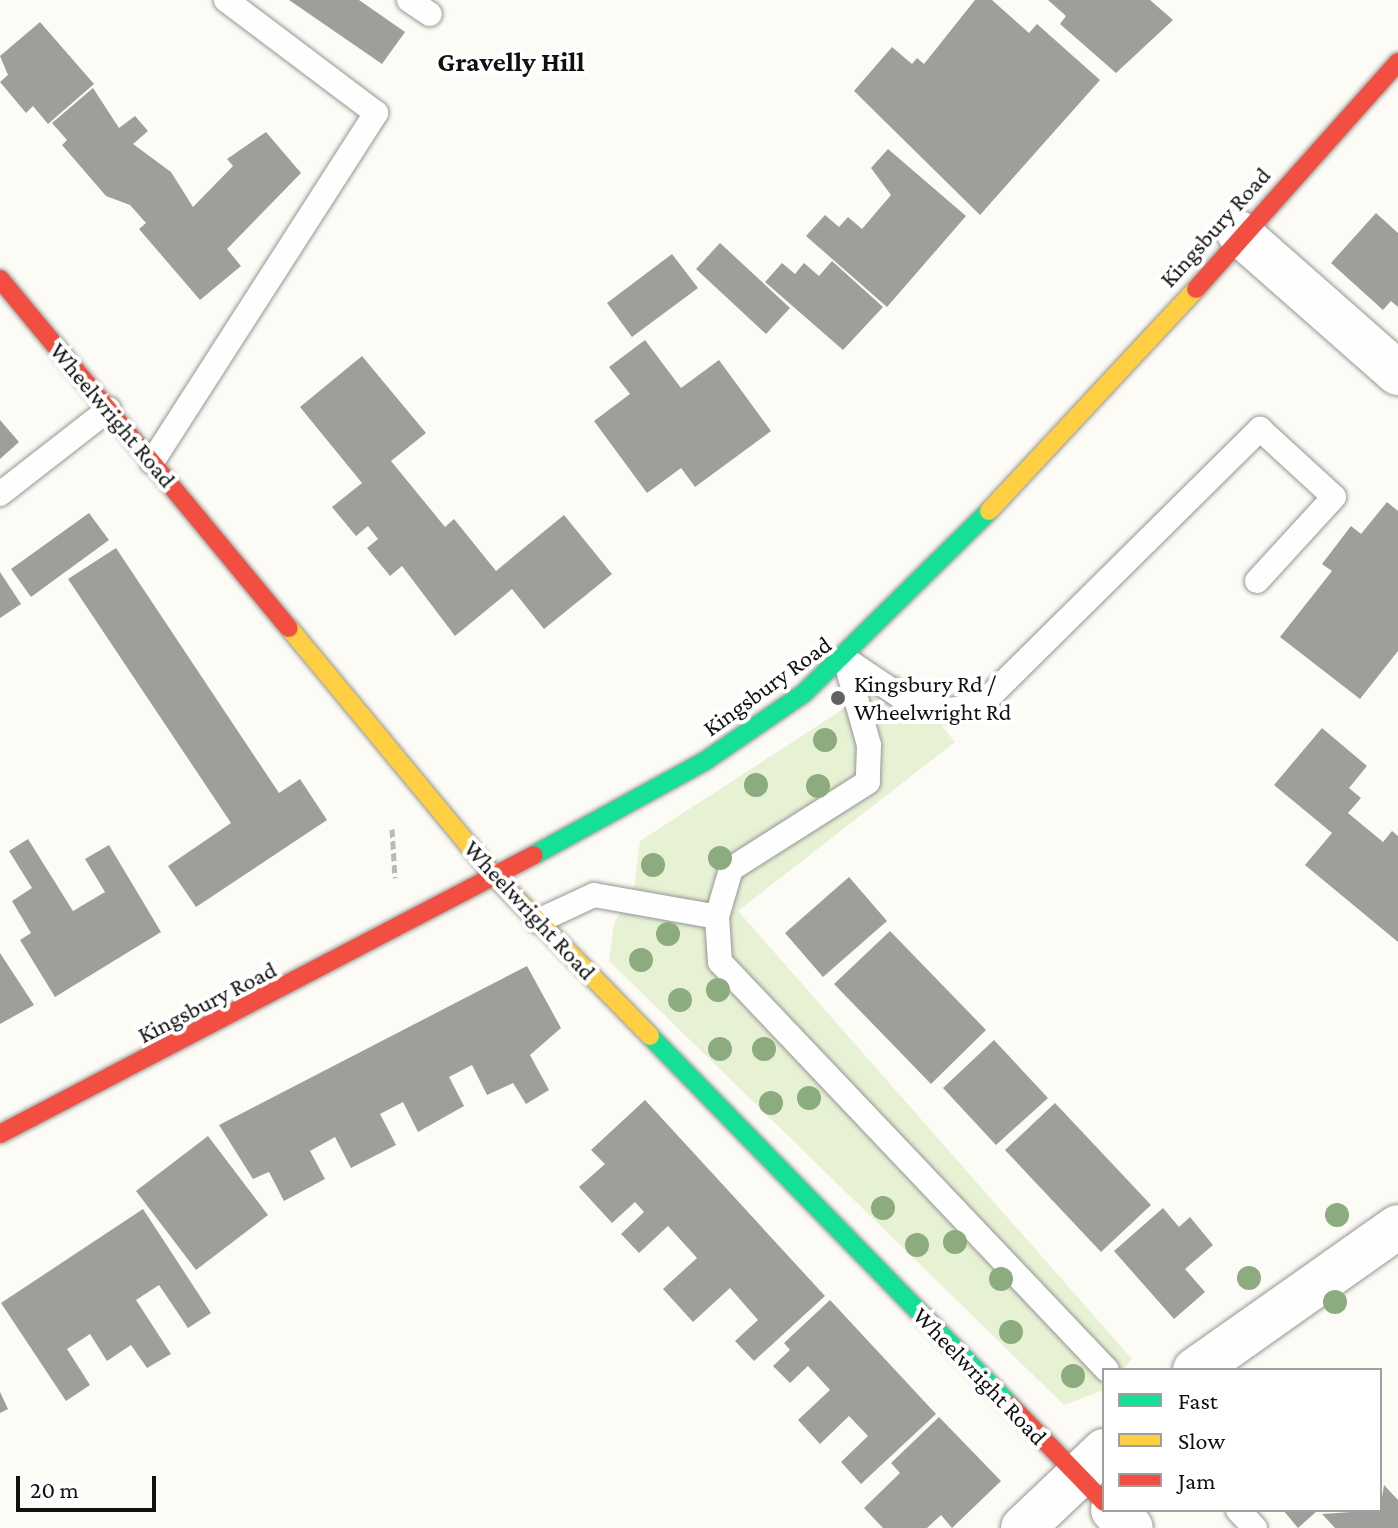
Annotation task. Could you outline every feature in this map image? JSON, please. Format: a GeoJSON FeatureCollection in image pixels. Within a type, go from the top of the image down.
{"type":"FeatureCollection","features":[{"type":"Feature","properties":{"kind":"street","name":"Kingsbury Road"},"geometry":{"type":"LineString","coordinates":[[0,1134],[495,877],[705,761],[845,659],[1066,435],[1239,233],[1398,62]]}},
{"type":"Feature","properties":{"kind":"street"},"geometry":{"type":"LineString","coordinates":[[1239,233],[1398,373]]}},
{"type":"Feature","properties":{"kind":"street","name":"Wheelwright Road"},"geometry":{"type":"LineString","coordinates":[[0,279],[495,877],[1095,1476]]}},
{"type":"Feature","properties":{"kind":"street"},"geometry":{"type":"LineString","coordinates":[[1198,1368],[1398,1227]]}},
{"type":"Feature","properties":{"kind":"street"},"geometry":{"type":"LineString","coordinates":[[1023,1528],[1095,1476]]}},
{"type":"Feature","properties":{"kind":"street"},"geometry":{"type":"LineString","coordinates":[[1115,1512],[1131,1528]]}},
{"type":"Feature","properties":{"kind":"lane"},"geometry":{"type":"LineString","coordinates":[[152,462],[376,113],[226,0]]}},
{"type":"Feature","properties":{"kind":"lane"},"geometry":{"type":"LineString","coordinates":[[409,0],[430,14]]}},
{"type":"Feature","properties":{"kind":"lane"},"geometry":{"type":"LineString","coordinates":[[0,494],[109,409]]}},
{"type":"Feature","properties":{"kind":"lane"},"geometry":{"type":"LineString","coordinates":[[845,659],[909,702],[952,710],[983,703],[1260,429],[1334,497],[1257,581]]}},
{"type":"Feature","properties":{"kind":"lane"},"geometry":{"type":"LineString","coordinates":[[845,659],[869,745],[868,782],[731,869],[717,917],[720,962],[1105,1368]]}},
{"type":"Feature","properties":{"kind":"lane"},"geometry":{"type":"LineString","coordinates":[[538,921],[594,895],[717,917]]}},
{"type":"Feature","properties":{"kind":"lane"},"geometry":{"type":"LineString","coordinates":[[1240,1512],[1255,1528]]}},
{"type":"Feature","properties":{"kind":"green space"},"geometry":{"type":"Polygon","coordinates":[[[899,673],[955,742],[738,911],[1132,1359],[1125,1368],[1102,1368],[1102,1391],[1064,1405],[609,961],[614,923],[634,888],[640,841],[899,673]]]}},
{"type":"Feature","properties":{"kind":"building"},"geometry":{"type":"Polygon","coordinates":[[[289,0],[359,0],[405,32],[382,64],[289,0]]]}},
{"type":"Feature","properties":{"kind":"building"},"geometry":{"type":"Polygon","coordinates":[[[975,0],[992,0],[1029,33],[1037,24],[1100,80],[980,215],[854,91],[892,47],[912,64],[917,58],[924,64],[975,0]]]}},
{"type":"Feature","properties":{"kind":"building"},"geometry":{"type":"Polygon","coordinates":[[[1048,0],[1150,0],[1173,20],[1116,73],[1060,24],[1066,16],[1048,0]]]}},
{"type":"Feature","properties":{"kind":"building"},"geometry":{"type":"Polygon","coordinates":[[[40,22],[94,84],[48,124],[33,106],[26,113],[0,82],[8,75],[0,56],[40,22]]]}},
{"type":"Feature","properties":{"kind":"building"},"geometry":{"type":"Polygon","coordinates":[[[93,88],[119,128],[135,116],[148,131],[133,144],[171,172],[193,207],[233,166],[227,159],[266,132],[301,173],[227,249],[241,266],[200,300],[139,229],[146,223],[130,205],[106,196],[62,145],[67,140],[52,123],[93,88]]]}},
{"type":"Feature","properties":{"kind":"building"},"geometry":{"type":"Polygon","coordinates":[[[888,149],[966,216],[887,307],[806,236],[825,215],[839,227],[848,217],[862,229],[891,195],[871,168],[888,149]]]}},
{"type":"Feature","properties":{"kind":"building"},"geometry":{"type":"Polygon","coordinates":[[[1376,213],[1398,233],[1398,307],[1391,301],[1383,310],[1331,263],[1376,213]]]}},
{"type":"Feature","properties":{"kind":"building"},"geometry":{"type":"Polygon","coordinates":[[[720,243],[790,308],[766,334],[696,269],[720,243]]]}},
{"type":"Feature","properties":{"kind":"building"},"geometry":{"type":"Polygon","coordinates":[[[672,254],[698,288],[632,337],[607,303],[672,254]]]}},
{"type":"Feature","properties":{"kind":"building"},"geometry":{"type":"Polygon","coordinates":[[[832,261],[883,307],[843,350],[765,282],[782,263],[795,274],[804,263],[819,276],[832,261]]]}},
{"type":"Feature","properties":{"kind":"building"},"geometry":{"type":"Polygon","coordinates":[[[645,340],[681,388],[719,360],[771,431],[695,487],[681,468],[647,493],[594,421],[630,394],[609,367],[645,340]]]}},
{"type":"Feature","properties":{"kind":"building"},"geometry":{"type":"Polygon","coordinates":[[[362,356],[426,433],[391,461],[445,527],[454,519],[496,571],[564,515],[612,574],[544,629],[512,589],[455,636],[402,566],[390,576],[367,548],[378,539],[368,526],[356,536],[332,507],[362,483],[300,407],[362,356]]]}},
{"type":"Feature","properties":{"kind":"building"},"geometry":{"type":"Polygon","coordinates":[[[0,420],[19,442],[0,459],[0,420]]]}},
{"type":"Feature","properties":{"kind":"building"},"geometry":{"type":"Polygon","coordinates":[[[1387,502],[1398,511],[1398,651],[1360,699],[1280,637],[1332,571],[1322,564],[1351,526],[1361,534],[1387,502]]]}},
{"type":"Feature","properties":{"kind":"building"},"geometry":{"type":"Polygon","coordinates":[[[89,513],[109,540],[31,597],[11,569],[89,513]]]}},
{"type":"Feature","properties":{"kind":"building"},"geometry":{"type":"Polygon","coordinates":[[[116,548],[279,793],[300,779],[327,820],[196,907],[168,866],[231,823],[68,579],[116,548]]]}},
{"type":"Feature","properties":{"kind":"building"},"geometry":{"type":"Polygon","coordinates":[[[0,572],[21,604],[0,618],[0,572]]]}},
{"type":"Feature","properties":{"kind":"building"},"geometry":{"type":"Polygon","coordinates":[[[1322,728],[1367,766],[1349,788],[1361,798],[1348,813],[1383,842],[1392,831],[1398,836],[1398,942],[1305,865],[1332,833],[1274,785],[1322,728]]]}},
{"type":"Feature","properties":{"kind":"building"},"geometry":{"type":"Polygon","coordinates":[[[28,839],[73,911],[105,892],[85,859],[109,845],[161,932],[55,997],[20,940],[31,933],[12,901],[32,888],[9,851],[28,839]]]}},
{"type":"Feature","properties":{"kind":"building"},"geometry":{"type":"Polygon","coordinates":[[[849,877],[887,921],[823,977],[785,933],[849,877]]]}},
{"type":"Feature","properties":{"kind":"building"},"geometry":{"type":"Polygon","coordinates":[[[890,931],[986,1030],[931,1084],[834,984],[890,931]]]}},
{"type":"Feature","properties":{"kind":"building"},"geometry":{"type":"Polygon","coordinates":[[[0,953],[34,1005],[0,1024],[0,953]]]}},
{"type":"Feature","properties":{"kind":"building"},"geometry":{"type":"Polygon","coordinates":[[[527,966],[561,1028],[530,1055],[549,1090],[526,1104],[513,1083],[487,1095],[472,1065],[449,1077],[464,1106],[418,1132],[403,1102],[380,1114],[396,1145],[351,1168],[335,1137],[310,1151],[325,1179],[284,1201],[269,1172],[253,1179],[219,1125],[527,966]]]}},
{"type":"Feature","properties":{"kind":"building"},"geometry":{"type":"Polygon","coordinates":[[[994,1040],[1048,1098],[996,1145],[943,1088],[994,1040]]]}},
{"type":"Feature","properties":{"kind":"building"},"geometry":{"type":"Polygon","coordinates":[[[645,1100],[825,1296],[754,1361],[735,1341],[758,1320],[730,1288],[693,1322],[663,1289],[697,1258],[668,1226],[639,1253],[621,1234],[644,1212],[635,1202],[612,1223],[579,1187],[605,1164],[591,1150],[645,1100]]]}},
{"type":"Feature","properties":{"kind":"building"},"geometry":{"type":"Polygon","coordinates":[[[1055,1103],[1151,1205],[1101,1252],[1005,1150],[1055,1103]]]}},
{"type":"Feature","properties":{"kind":"building"},"geometry":{"type":"Polygon","coordinates":[[[208,1136],[268,1215],[196,1270],[136,1191],[208,1136]]]}},
{"type":"Feature","properties":{"kind":"building"},"geometry":{"type":"Polygon","coordinates":[[[1163,1208],[1179,1227],[1190,1217],[1213,1245],[1185,1269],[1205,1292],[1174,1319],[1114,1251],[1163,1208]]]}},
{"type":"Feature","properties":{"kind":"building"},"geometry":{"type":"Polygon","coordinates":[[[143,1209],[211,1313],[188,1328],[159,1285],[136,1300],[171,1354],[147,1368],[131,1345],[107,1361],[90,1334],[67,1349],[90,1385],[66,1401],[1,1303],[143,1209]]]}},
{"type":"Feature","properties":{"kind":"building"},"geometry":{"type":"Polygon","coordinates":[[[830,1300],[936,1414],[861,1484],[841,1462],[868,1436],[849,1416],[820,1444],[798,1420],[830,1390],[808,1366],[790,1383],[773,1366],[790,1350],[784,1343],[830,1300]]]}},
{"type":"Feature","properties":{"kind":"building"},"geometry":{"type":"Polygon","coordinates":[[[0,1392],[8,1409],[0,1413],[0,1392]]]}},
{"type":"Feature","properties":{"kind":"building"},"geometry":{"type":"Polygon","coordinates":[[[939,1417],[1001,1481],[952,1528],[941,1515],[927,1528],[883,1528],[864,1508],[900,1473],[891,1463],[939,1417]]]}},
{"type":"Feature","properties":{"kind":"building"},"geometry":{"type":"Polygon","coordinates":[[[1384,1485],[1398,1500],[1398,1528],[1335,1528],[1322,1514],[1382,1512],[1384,1485]]]}},
{"type":"Feature","properties":{"kind":"building"},"geometry":{"type":"Polygon","coordinates":[[[1285,1512],[1316,1512],[1298,1528],[1285,1512]]]}},
{"type":"Feature","properties":{"kind":"traffic: fast"},"geometry":{"type":"LineString","coordinates":[[534,855],[705,761],[803,694],[989,511]]}},
{"type":"Feature","properties":{"kind":"traffic: fast"},"geometry":{"type":"LineString","coordinates":[[650,1036],[1010,1405]]}},
{"type":"Feature","properties":{"kind":"traffic: slow"},"geometry":{"type":"LineString","coordinates":[[989,511],[1196,289]]}},
{"type":"Feature","properties":{"kind":"traffic: slow"},"geometry":{"type":"LineString","coordinates":[[289,628],[495,877],[650,1036]]}},
{"type":"Feature","properties":{"kind":"traffic: jam"},"geometry":{"type":"LineString","coordinates":[[1196,289],[1398,62]]}},
{"type":"Feature","properties":{"kind":"traffic: jam"},"geometry":{"type":"LineString","coordinates":[[0,279],[289,628]]}},
{"type":"Feature","properties":{"kind":"traffic: jam"},"geometry":{"type":"LineString","coordinates":[[0,1134],[534,855]]}},
{"type":"Feature","properties":{"kind":"traffic: jam"},"geometry":{"type":"LineString","coordinates":[[1010,1405],[1102,1500]]}},
{"type":"Feature","properties":{"kind":"place","name":"Kingsbury Rd / Wheelwright Rd"},"geometry":{"type":"Point","coordinates":[838,698]}},
{"type":"Feature","properties":{"kind":"district","name":"Gravelly Hill"},"geometry":{"type":"Point","coordinates":[511,62]}}]}
